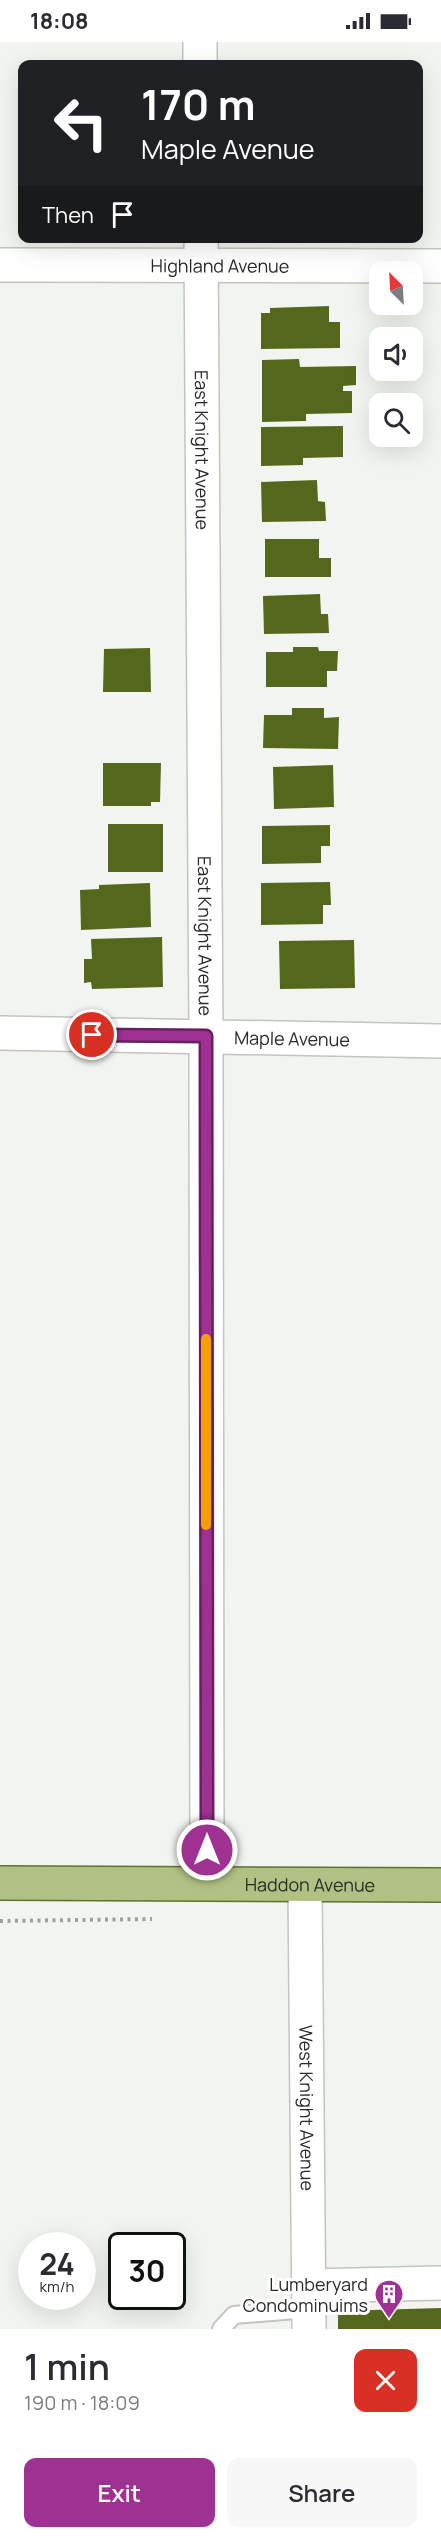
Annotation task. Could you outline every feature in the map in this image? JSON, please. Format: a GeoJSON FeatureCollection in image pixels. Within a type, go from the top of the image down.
{"type":"FeatureCollection","features":[{"type":"Feature","properties":{"kind":"main road","name":"Haddon Avenue"},"geometry":{"type":"LineString","coordinates":[[0,1883],[441,1885]]}},
{"type":"Feature","properties":{"kind":"street"},"geometry":{"type":"LineString","coordinates":[[200,42],[200,60]]}},
{"type":"Feature","properties":{"kind":"street","name":"Highland Avenue"},"geometry":{"type":"LineString","coordinates":[[0,266],[201,252],[441,266]]}},
{"type":"Feature","properties":{"kind":"street","name":"East Knight Avenue"},"geometry":{"type":"LineString","coordinates":[[201,252],[206,1036],[207,1850],[210,1884]]}},
{"type":"Feature","properties":{"kind":"street","name":"Maple Avenue"},"geometry":{"type":"LineString","coordinates":[[0,1033],[441,1041]]}},
{"type":"Feature","properties":{"kind":"street","name":"West Knight Avenue"},"geometry":{"type":"LineString","coordinates":[[305,1886],[308,2308]]}},
{"type":"Feature","properties":{"kind":"street"},"geometry":{"type":"LineString","coordinates":[[308,2308],[441,2283]]}},
{"type":"Feature","properties":{"kind":"lane"},"geometry":{"type":"LineString","coordinates":[[221,2329],[234,2315],[308,2308]]}},
{"type":"Feature","properties":{"kind":"building"},"geometry":{"type":"Polygon","coordinates":[[[329,306],[329,322],[340,322],[340,348],[261,349],[261,313],[270,313],[270,308],[329,306]]]}},
{"type":"Feature","properties":{"kind":"building"},"geometry":{"type":"Polygon","coordinates":[[[299,359],[300,367],[356,366],[356,385],[343,386],[343,391],[352,391],[352,413],[306,414],[306,421],[262,422],[262,360],[299,359]]]}},
{"type":"Feature","properties":{"kind":"building"},"geometry":{"type":"Polygon","coordinates":[[[343,426],[343,457],[303,458],[303,465],[261,466],[261,427],[343,426]]]}},
{"type":"Feature","properties":{"kind":"building"},"geometry":{"type":"Polygon","coordinates":[[[317,480],[318,501],[325,502],[326,521],[262,522],[261,482],[317,480]]]}},
{"type":"Feature","properties":{"kind":"building"},"geometry":{"type":"Polygon","coordinates":[[[265,539],[319,539],[319,558],[331,558],[331,577],[265,577],[265,539]]]}},
{"type":"Feature","properties":{"kind":"building"},"geometry":{"type":"Polygon","coordinates":[[[320,594],[321,614],[328,614],[329,633],[264,634],[263,596],[320,594]]]}},
{"type":"Feature","properties":{"kind":"building"},"geometry":{"type":"Polygon","coordinates":[[[293,647],[318,647],[319,651],[338,651],[337,671],[327,671],[327,687],[266,687],[266,652],[293,652],[293,647]]]}},
{"type":"Feature","properties":{"kind":"building"},"geometry":{"type":"Polygon","coordinates":[[[150,648],[151,692],[103,692],[104,649],[150,648]]]}},
{"type":"Feature","properties":{"kind":"building"},"geometry":{"type":"Polygon","coordinates":[[[292,708],[324,708],[324,718],[339,717],[338,749],[263,748],[264,715],[292,715],[292,708]]]}},
{"type":"Feature","properties":{"kind":"building"},"geometry":{"type":"Polygon","coordinates":[[[103,763],[161,763],[160,802],[151,802],[151,806],[103,806],[103,763]]]}},
{"type":"Feature","properties":{"kind":"building"},"geometry":{"type":"Polygon","coordinates":[[[333,765],[334,807],[274,809],[273,767],[333,765]]]}},
{"type":"Feature","properties":{"kind":"building"},"geometry":{"type":"Polygon","coordinates":[[[108,824],[163,824],[163,872],[108,872],[108,824]]]}},
{"type":"Feature","properties":{"kind":"building"},"geometry":{"type":"Polygon","coordinates":[[[330,825],[330,846],[321,846],[321,863],[262,864],[262,826],[330,825]]]}},
{"type":"Feature","properties":{"kind":"building"},"geometry":{"type":"Polygon","coordinates":[[[330,882],[331,905],[323,905],[323,924],[261,925],[261,883],[330,882]]]}},
{"type":"Feature","properties":{"kind":"building"},"geometry":{"type":"Polygon","coordinates":[[[150,883],[151,927],[81,930],[80,890],[99,889],[99,885],[150,883]]]}},
{"type":"Feature","properties":{"kind":"building"},"geometry":{"type":"Polygon","coordinates":[[[162,937],[163,987],[92,989],[91,982],[84,983],[84,959],[92,959],[91,939],[162,937]]]}},
{"type":"Feature","properties":{"kind":"building"},"geometry":{"type":"Polygon","coordinates":[[[354,940],[355,988],[280,989],[279,941],[354,940]]]}},
{"type":"Feature","properties":{"kind":"building","name":"Lumberyard Condominuims"},"geometry":{"type":"Polygon","coordinates":[[[441,2308],[441,2329],[338,2329],[338,2311],[441,2308]]]}},
{"type":"Feature","properties":{"kind":"slow traffic"},"geometry":{"type":"LineString","coordinates":[[206,1339],[206,1525]]}},
{"type":"Feature","properties":{"kind":"place","name":"Lumberyard Condominuims"},"geometry":{"type":"Point","coordinates":[389,2320]}},
{"type":"Feature","properties":{"kind":"route"},"geometry":{"type":"LineString","coordinates":[[92,1035],[206,1036],[207,1850]]}}]}
